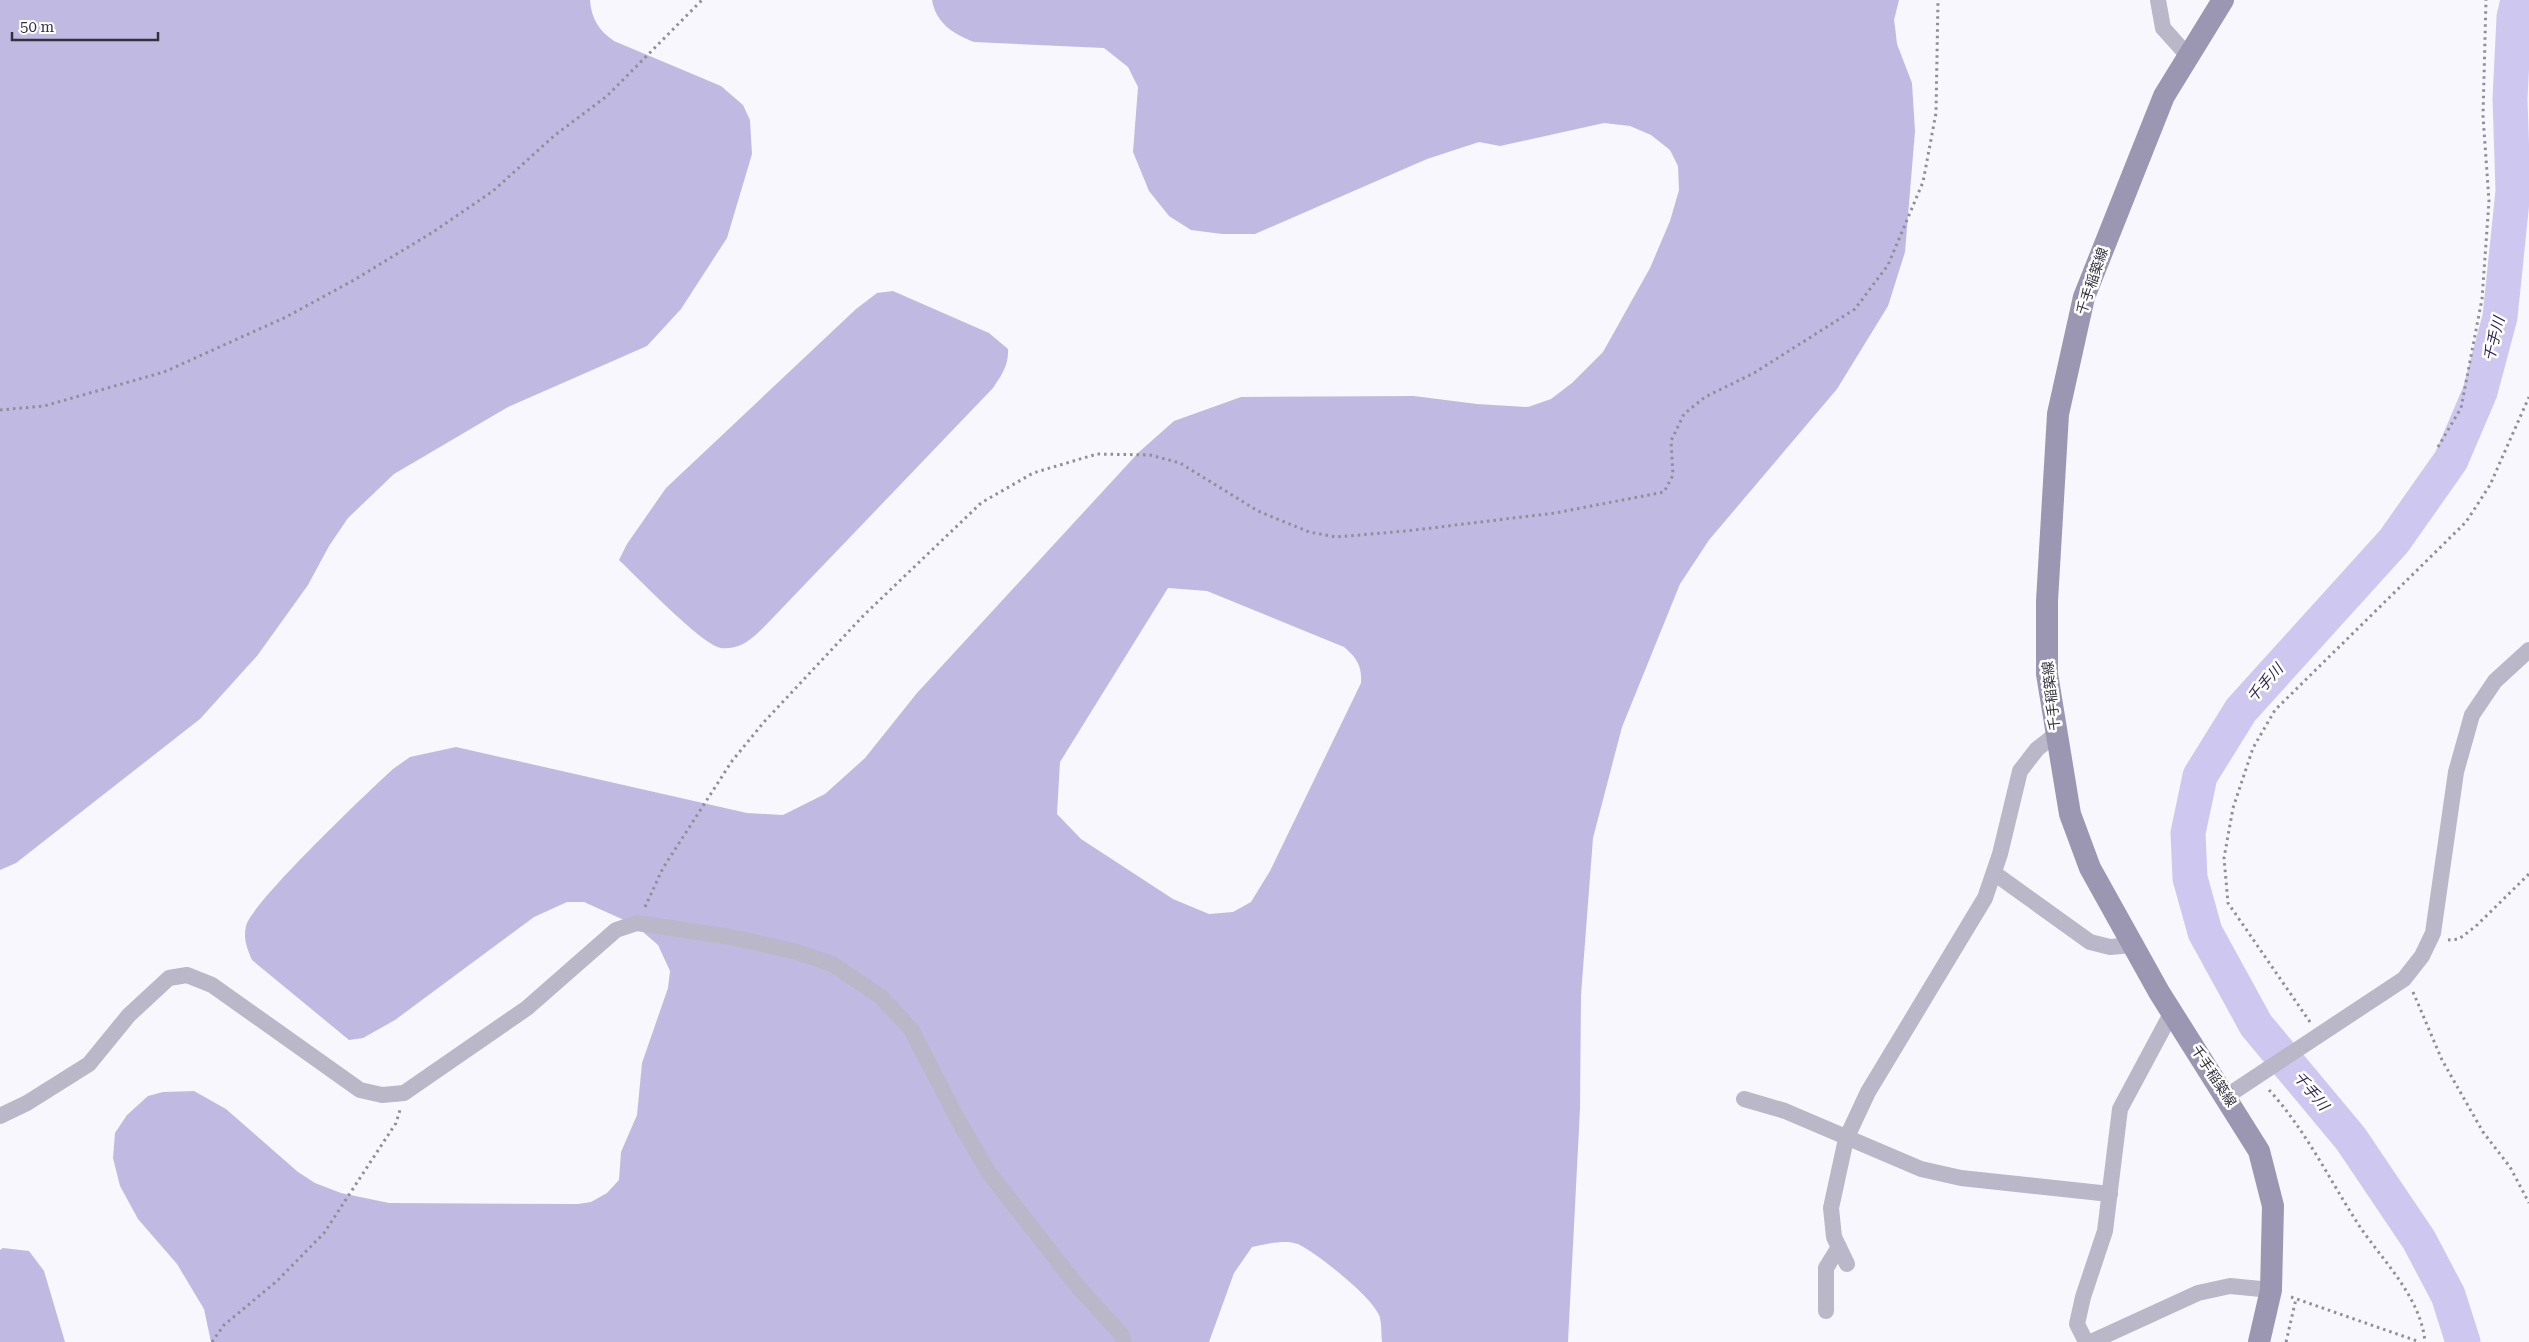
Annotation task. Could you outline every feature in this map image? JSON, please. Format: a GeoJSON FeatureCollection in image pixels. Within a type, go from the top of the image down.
{"type":"FeatureCollection","features":[{"type":"Feature","properties":{"kind":"main road","name":"千手稲築線"},"geometry":{"type":"LineString","coordinates":[[2223,0],[2164,96],[2084,297],[2058,414],[2047,602],[2046,674],[2070,814],[2090,868],[2172,1012],[2227,1096],[2260,1151],[2273,1206],[2271,1290],[2259,1342]]}},
{"type":"Feature","properties":{"kind":"street"},"geometry":{"type":"LineString","coordinates":[[2158,0],[2163,28],[2188,56]]}},
{"type":"Feature","properties":{"kind":"street"},"geometry":{"type":"LineString","coordinates":[[2227,1096],[2404,979],[2422,956],[2434,933],[2456,772],[2472,715],[2495,681],[2529,650]]}},
{"type":"Feature","properties":{"kind":"street"},"geometry":{"type":"LineString","coordinates":[[1847,1264],[1834,1237],[1832,1208],[1846,1139],[1868,1092],[1985,898],[2000,854],[2020,771],[2037,750],[2055,735]]}},
{"type":"Feature","properties":{"kind":"street"},"geometry":{"type":"LineString","coordinates":[[1994,873],[2090,942],[2110,947],[2133,945]]}},
{"type":"Feature","properties":{"kind":"street"},"geometry":{"type":"LineString","coordinates":[[0,1116],[27,1103],[89,1064],[129,1015],[169,978],[187,975],[212,985],[360,1090],[382,1095],[404,1093],[527,1008],[616,930],[638,923],[731,937],[797,952],[832,964],[880,996],[911,1029],[958,1120],[989,1173],[1079,1288],[1122,1334],[1124,1342]]}},
{"type":"Feature","properties":{"kind":"street"},"geometry":{"type":"LineString","coordinates":[[2086,1342],[2077,1324],[2083,1297],[2105,1231],[2120,1109],[2172,1012]]}},
{"type":"Feature","properties":{"kind":"street"},"geometry":{"type":"LineString","coordinates":[[1744,1098],[1785,1110],[1846,1139],[1921,1169],[1961,1178],[2110,1194]]}},
{"type":"Feature","properties":{"kind":"street"},"geometry":{"type":"LineString","coordinates":[[1826,1311],[1826,1268],[1839,1247]]}},
{"type":"Feature","properties":{"kind":"street"},"geometry":{"type":"LineString","coordinates":[[2091,1342],[2198,1293],[2230,1286],[2271,1290]]}},
{"type":"Feature","properties":{"kind":"path"},"geometry":{"type":"LineString","coordinates":[[0,410],[44,406],[164,372],[286,317],[354,280],[433,232],[493,191],[555,135],[607,96],[702,0]]}},
{"type":"Feature","properties":{"kind":"path"},"geometry":{"type":"LineString","coordinates":[[638,923],[663,868],[732,761],[764,722],[864,615],[980,503],[1033,473],[1097,454],[1150,455],[1180,463],[1258,511],[1309,532],[1336,537],[1406,532],[1555,513],[1664,492],[1674,475],[1671,441],[1684,414],[1705,397],[1754,373],[1855,309],[1888,265],[1923,182],[1936,113],[1938,0]]}},
{"type":"Feature","properties":{"kind":"path"},"geometry":{"type":"LineString","coordinates":[[2438,447],[2461,408],[2482,299],[2489,201],[2483,116],[2486,0]]}},
{"type":"Feature","properties":{"kind":"path"},"geometry":{"type":"LineString","coordinates":[[2316,1036],[2228,902],[2224,858],[2233,808],[2253,748],[2275,710],[2466,522],[2490,485],[2529,397]]}},
{"type":"Feature","properties":{"kind":"path"},"geometry":{"type":"LineString","coordinates":[[2434,933],[2445,940],[2459,938],[2476,926],[2529,874]]}},
{"type":"Feature","properties":{"kind":"path"},"geometry":{"type":"LineString","coordinates":[[2404,979],[2419,1002],[2442,1060],[2483,1132],[2510,1167],[2529,1203]]}},
{"type":"Feature","properties":{"kind":"path"},"geometry":{"type":"LineString","coordinates":[[2257,1077],[2289,1111],[2360,1227],[2399,1280],[2424,1326],[2426,1342]]}},
{"type":"Feature","properties":{"kind":"path"},"geometry":{"type":"LineString","coordinates":[[212,1342],[224,1325],[277,1281],[324,1233],[396,1124],[404,1093]]}},
{"type":"Feature","properties":{"kind":"path"},"geometry":{"type":"LineString","coordinates":[[2271,1290],[2420,1342]]}},
{"type":"Feature","properties":{"kind":"path"},"geometry":{"type":"LineString","coordinates":[[2286,1342],[2296,1299]]}},
{"type":"Feature","properties":{"kind":"shaded area"},"geometry":{"type":"Polygon","coordinates":[[[0,0],[590,0],[592,13],[597,24],[614,41],[721,86],[743,105],[750,120],[752,154],[727,238],[681,309],[647,346],[508,407],[394,474],[348,518],[329,546],[308,585],[257,656],[200,719],[16,863],[0,870],[0,0]]]}},
{"type":"Feature","properties":{"kind":"shaded area"},"geometry":{"type":"Polygon","coordinates":[[[932,0],[1899,0],[1894,20],[1897,44],[1912,83],[1915,131],[1905,252],[1888,306],[1837,389],[1709,540],[1680,584],[1622,727],[1593,838],[1581,995],[1580,1109],[1568,1342],[1382,1342],[1379,1315],[1355,1286],[1318,1256],[1298,1244],[1287,1242],[1252,1247],[1234,1273],[1209,1342],[211,1342],[204,1309],[177,1264],[138,1219],[120,1186],[113,1158],[115,1133],[127,1115],[148,1096],[163,1092],[194,1091],[226,1109],[298,1172],[315,1183],[341,1193],[389,1203],[578,1204],[591,1202],[607,1193],[619,1180],[621,1152],[637,1115],[642,1063],[668,988],[670,971],[658,945],[635,925],[584,902],[567,902],[534,917],[395,1020],[363,1038],[349,1040],[252,960],[245,935],[246,926],[253,914],[312,847],[393,769],[410,757],[456,747],[747,813],[783,815],[825,794],[865,758],[917,693],[1139,452],[1174,421],[1241,397],[1414,396],[1477,404],[1528,407],[1551,399],[1572,383],[1603,352],[1650,268],[1670,221],[1679,190],[1678,166],[1670,150],[1651,135],[1630,126],[1604,123],[1500,146],[1479,142],[1427,159],[1255,234],[1222,234],[1191,230],[1169,216],[1149,191],[1133,152],[1138,87],[1128,67],[1104,48],[974,42],[947,27],[934,8],[932,0]],[[1168,588],[1060,762],[1057,814],[1081,839],[1173,899],[1209,914],[1233,912],[1251,902],[1270,871],[1361,683],[1361,672],[1358,663],[1344,647],[1207,591],[1168,588]]]}},
{"type":"Feature","properties":{"kind":"shaded area"},"geometry":{"type":"Polygon","coordinates":[[[893,291],[989,333],[1008,349],[1006,365],[1002,375],[993,388],[759,631],[745,643],[734,647],[721,648],[712,644],[685,623],[619,560],[627,544],[666,488],[856,309],[877,293],[893,291]]]}},
{"type":"Feature","properties":{"kind":"shaded area"},"geometry":{"type":"Polygon","coordinates":[[[3,1248],[29,1251],[44,1271],[65,1342],[0,1342],[0,1250],[3,1248]]]}},
{"type":"Feature","properties":{"kind":"waterway","name":"千手川"},"geometry":{"type":"LineString","coordinates":[[2463,1342],[2448,1295],[2419,1240],[2351,1139],[2256,1025],[2205,932],[2190,878],[2188,833],[2200,776],[2241,710],[2394,541],[2451,460],[2480,392],[2500,317],[2513,191],[2510,99],[2514,17],[2518,0]]}}]}
